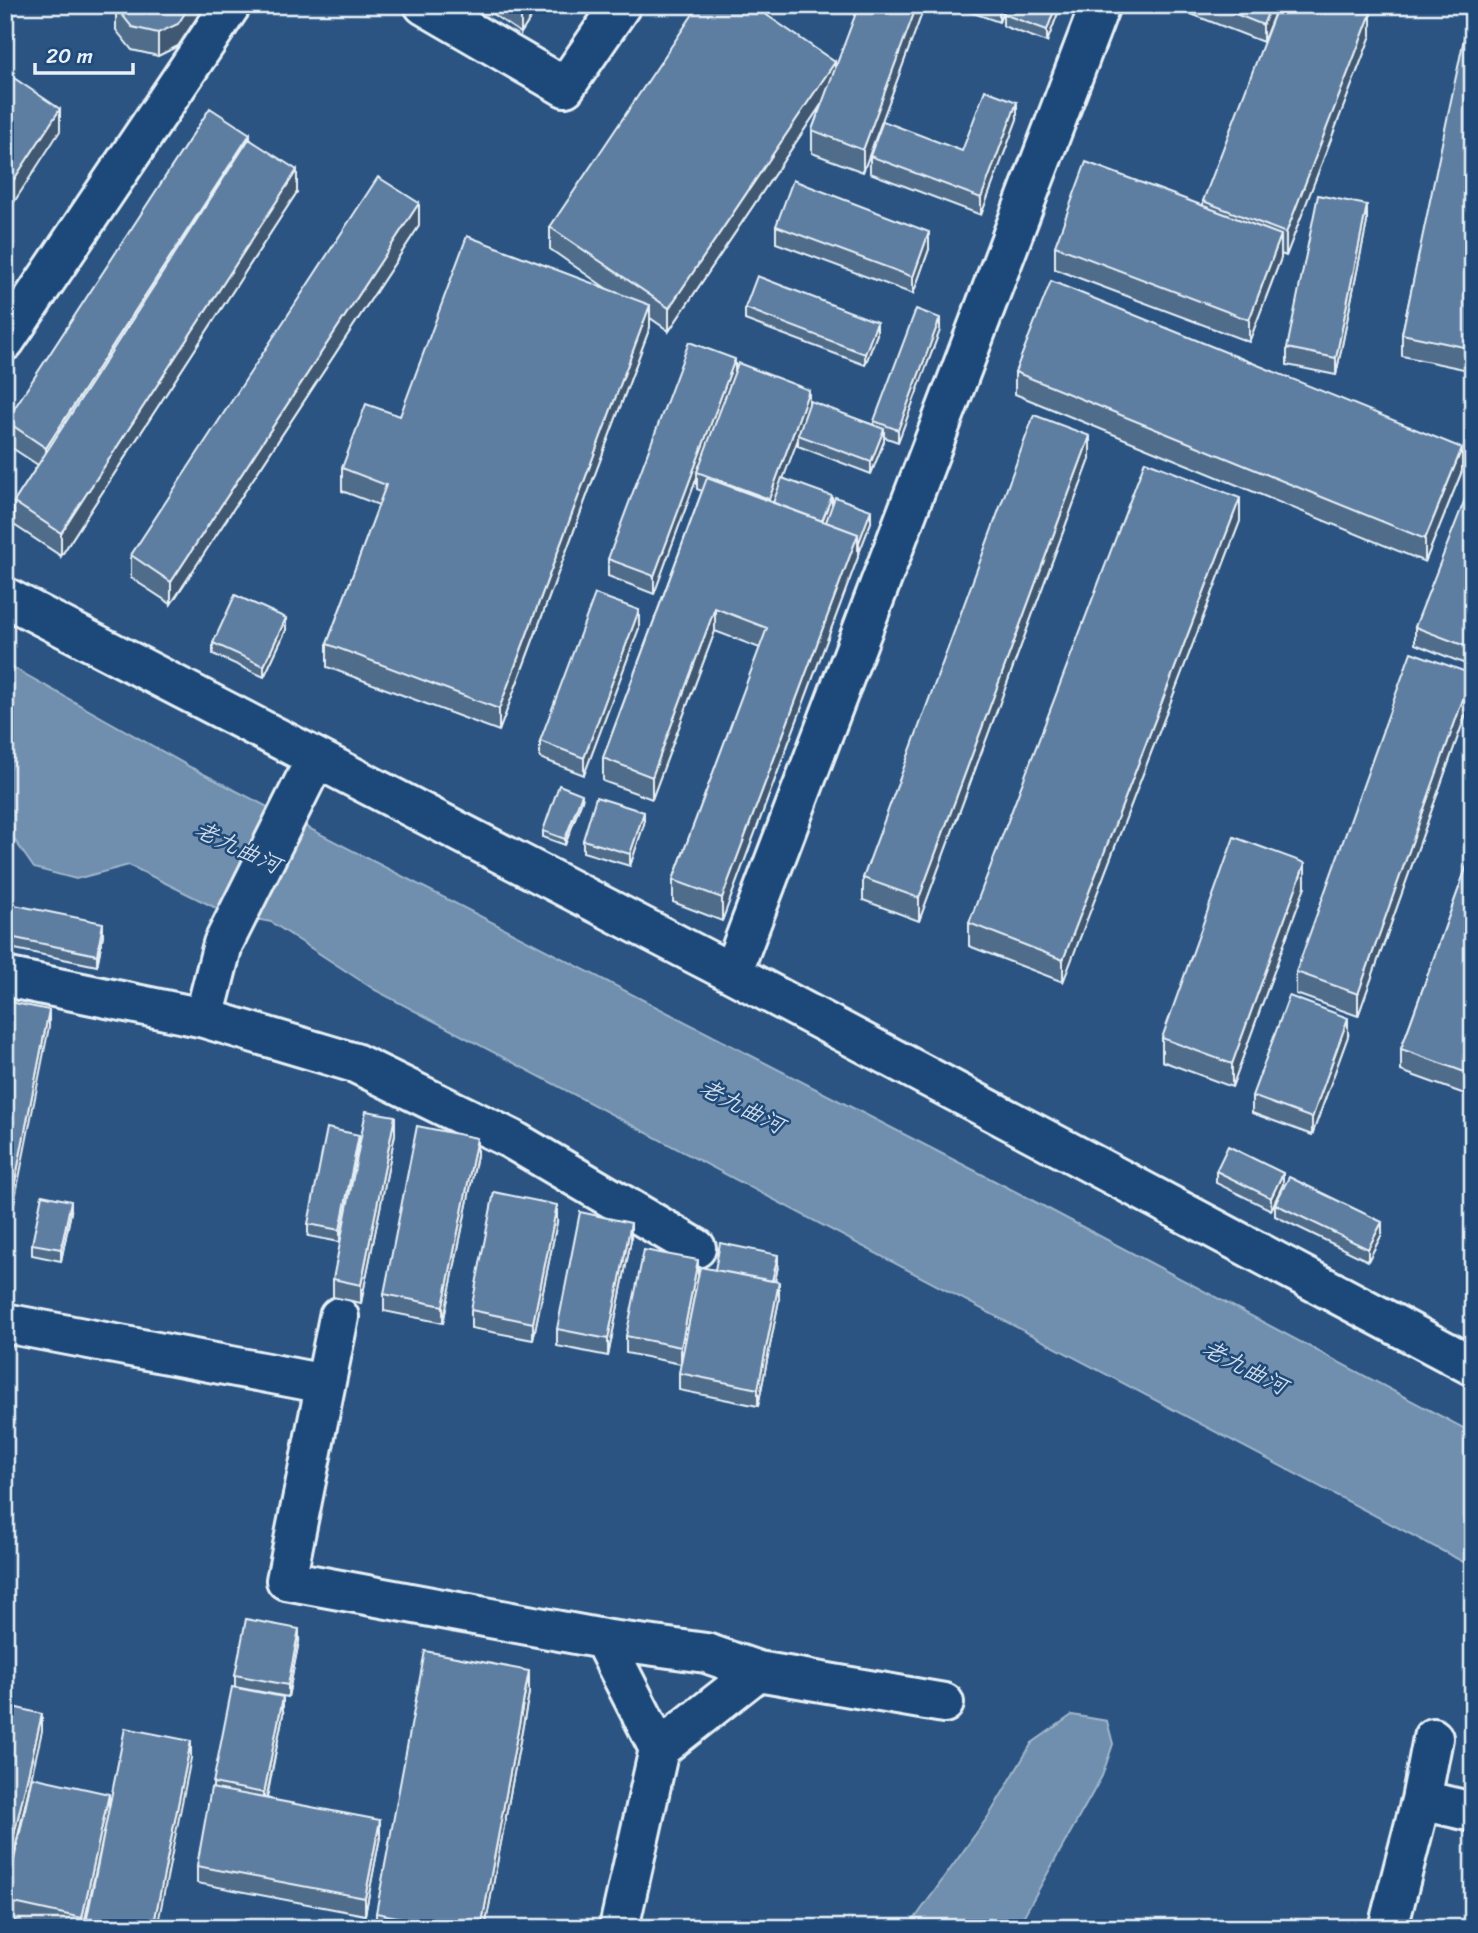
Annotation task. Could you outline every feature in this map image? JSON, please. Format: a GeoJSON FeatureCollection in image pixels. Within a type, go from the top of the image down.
{"type":"FeatureCollection","features":[{"type":"Feature","properties":{"kind":"street"},"geometry":{"type":"LineString","coordinates":[[5,341],[231,5]]}},
{"type":"Feature","properties":{"kind":"street"},"geometry":{"type":"LineString","coordinates":[[424,5],[565,87],[621,5]]}},
{"type":"Feature","properties":{"kind":"street"},"geometry":{"type":"LineString","coordinates":[[732,972],[1100,5]]}},
{"type":"Feature","properties":{"kind":"street"},"geometry":{"type":"LineString","coordinates":[[5,597],[732,972],[1473,1366]]}},
{"type":"Feature","properties":{"kind":"street"},"geometry":{"type":"LineString","coordinates":[[204,1018],[223,944],[316,758]]}},
{"type":"Feature","properties":{"kind":"street"},"geometry":{"type":"LineString","coordinates":[[5,977],[204,1018],[355,1063],[511,1139],[696,1248]]}},
{"type":"Feature","properties":{"kind":"street"},"geometry":{"type":"LineString","coordinates":[[339,1317],[286,1580],[603,1639],[706,1653],[758,1671],[944,1703]]}},
{"type":"Feature","properties":{"kind":"street"},"geometry":{"type":"LineString","coordinates":[[5,1323],[325,1384]]}},
{"type":"Feature","properties":{"kind":"street"},"geometry":{"type":"LineString","coordinates":[[603,1639],[659,1749]]}},
{"type":"Feature","properties":{"kind":"street"},"geometry":{"type":"LineString","coordinates":[[618,1928],[659,1749],[758,1671]]}},
{"type":"Feature","properties":{"kind":"street"},"geometry":{"type":"LineString","coordinates":[[1388,1928],[1421,1800],[1433,1738]]}},
{"type":"Feature","properties":{"kind":"street"},"geometry":{"type":"LineString","coordinates":[[1421,1800],[1473,1812]]}},
{"type":"Feature","properties":{"kind":"water","name":"老九曲河"},"geometry":{"type":"Polygon","coordinates":[[[5,663],[192,768],[1024,1196],[1473,1433],[1473,1567],[375,990],[271,922],[226,913],[129,865],[76,879],[34,868],[5,826],[5,663]]]}},
{"type":"Feature","properties":{"kind":"water"},"geometry":{"type":"Polygon","coordinates":[[[1072,1715],[1107,1721],[1113,1744],[1102,1776],[1017,1928],[908,1928],[990,1814],[1032,1743],[1072,1715]]]}},
{"type":"Feature","properties":{"kind":"building"},"geometry":{"type":"Polygon","coordinates":[[[116,5],[190,5],[178,24],[158,33],[132,27],[116,5]]]}},
{"type":"Feature","properties":{"kind":"building"},"geometry":{"type":"Polygon","coordinates":[[[505,5],[528,5],[521,16],[505,5]]]}},
{"type":"Feature","properties":{"kind":"building"},"geometry":{"type":"Polygon","coordinates":[[[699,5],[752,5],[835,62],[669,308],[550,227],[699,5]]]}},
{"type":"Feature","properties":{"kind":"building"},"geometry":{"type":"Polygon","coordinates":[[[859,5],[917,5],[863,150],[812,130],[859,5]]]}},
{"type":"Feature","properties":{"kind":"building"},"geometry":{"type":"Polygon","coordinates":[[[984,5],[1001,5],[999,11],[984,5]]]}},
{"type":"Feature","properties":{"kind":"building"},"geometry":{"type":"Polygon","coordinates":[[[1006,5],[1056,5],[1047,30],[1003,14],[1006,5]]]}},
{"type":"Feature","properties":{"kind":"building"},"geometry":{"type":"Polygon","coordinates":[[[1213,5],[1271,5],[1263,25],[1213,5]]]}},
{"type":"Feature","properties":{"kind":"building"},"geometry":{"type":"Polygon","coordinates":[[[1278,5],[1352,5],[1371,13],[1286,233],[1203,201],[1278,5]]]}},
{"type":"Feature","properties":{"kind":"building"},"geometry":{"type":"Polygon","coordinates":[[[1473,5],[1473,349],[1402,334],[1473,5]]]}},
{"type":"Feature","properties":{"kind":"building"},"geometry":{"type":"Polygon","coordinates":[[[5,72],[60,109],[5,193],[5,72]]]}},
{"type":"Feature","properties":{"kind":"building"},"geometry":{"type":"Polygon","coordinates":[[[985,90],[1017,102],[981,198],[870,156],[883,121],[962,151],[985,90]]]}},
{"type":"Feature","properties":{"kind":"building"},"geometry":{"type":"Polygon","coordinates":[[[210,108],[250,134],[46,448],[6,421],[210,108]]]}},
{"type":"Feature","properties":{"kind":"building"},"geometry":{"type":"Polygon","coordinates":[[[249,139],[297,170],[61,533],[14,502],[249,139]]]}},
{"type":"Feature","properties":{"kind":"building"},"geometry":{"type":"Polygon","coordinates":[[[1086,162],[1281,235],[1249,320],[1055,246],[1086,162]]]}},
{"type":"Feature","properties":{"kind":"building"},"geometry":{"type":"Polygon","coordinates":[[[378,177],[419,203],[171,582],[131,555],[378,177]]]}},
{"type":"Feature","properties":{"kind":"building"},"geometry":{"type":"Polygon","coordinates":[[[793,180],[929,232],[913,277],[776,226],[793,180]]]}},
{"type":"Feature","properties":{"kind":"building"},"geometry":{"type":"Polygon","coordinates":[[[1318,195],[1367,205],[1336,358],[1287,348],[1318,195]]]}},
{"type":"Feature","properties":{"kind":"building"},"geometry":{"type":"Polygon","coordinates":[[[467,236],[650,305],[499,709],[327,644],[386,485],[342,468],[366,404],[400,416],[467,236]]]}},
{"type":"Feature","properties":{"kind":"building"},"geometry":{"type":"Polygon","coordinates":[[[757,276],[877,322],[865,354],[745,308],[757,276]]]}},
{"type":"Feature","properties":{"kind":"building"},"geometry":{"type":"Polygon","coordinates":[[[1051,281],[1462,448],[1425,539],[1015,372],[1051,281]]]}},
{"type":"Feature","properties":{"kind":"building"},"geometry":{"type":"Polygon","coordinates":[[[916,309],[940,318],[898,430],[874,421],[916,309]]]}},
{"type":"Feature","properties":{"kind":"building"},"geometry":{"type":"Polygon","coordinates":[[[689,342],[735,359],[654,576],[608,559],[689,342]]]}},
{"type":"Feature","properties":{"kind":"building"},"geometry":{"type":"Polygon","coordinates":[[[738,363],[809,390],[769,499],[697,472],[738,363]]]}},
{"type":"Feature","properties":{"kind":"building"},"geometry":{"type":"Polygon","coordinates":[[[810,401],[884,429],[871,462],[798,435],[810,401]]]}},
{"type":"Feature","properties":{"kind":"building"},"geometry":{"type":"Polygon","coordinates":[[[1034,415],[1090,436],[919,898],[863,878],[1034,415]]]}},
{"type":"Feature","properties":{"kind":"building"},"geometry":{"type":"Polygon","coordinates":[[[1145,461],[1240,498],[1063,960],[969,923],[1145,461]]]}},
{"type":"Feature","properties":{"kind":"building"},"geometry":{"type":"Polygon","coordinates":[[[707,478],[858,534],[722,898],[673,880],[767,628],[715,608],[652,777],[603,758],[707,478]]]}},
{"type":"Feature","properties":{"kind":"building"},"geometry":{"type":"Polygon","coordinates":[[[782,478],[832,496],[822,521],[773,503],[782,478]]]}},
{"type":"Feature","properties":{"kind":"building"},"geometry":{"type":"Polygon","coordinates":[[[1467,494],[1473,496],[1473,649],[1415,627],[1467,494]]]}},
{"type":"Feature","properties":{"kind":"building"},"geometry":{"type":"Polygon","coordinates":[[[835,497],[871,510],[859,542],[858,534],[826,522],[835,497]]]}},
{"type":"Feature","properties":{"kind":"building"},"geometry":{"type":"Polygon","coordinates":[[[595,594],[639,610],[584,758],[540,741],[595,594]]]}},
{"type":"Feature","properties":{"kind":"building"},"geometry":{"type":"Polygon","coordinates":[[[235,595],[286,618],[264,666],[213,643],[235,595]]]}},
{"type":"Feature","properties":{"kind":"building"},"geometry":{"type":"Polygon","coordinates":[[[1411,652],[1472,674],[1358,994],[1296,972],[1411,652]]]}},
{"type":"Feature","properties":{"kind":"building"},"geometry":{"type":"Polygon","coordinates":[[[559,785],[582,794],[565,839],[543,831],[559,785]]]}},
{"type":"Feature","properties":{"kind":"building"},"geometry":{"type":"Polygon","coordinates":[[[596,797],[644,812],[630,854],[583,840],[596,797]]]}},
{"type":"Feature","properties":{"kind":"building"},"geometry":{"type":"Polygon","coordinates":[[[1234,837],[1305,863],[1232,1064],[1162,1038],[1234,837]]]}},
{"type":"Feature","properties":{"kind":"building"},"geometry":{"type":"Polygon","coordinates":[[[1473,849],[1473,1075],[1401,1049],[1473,849]]]}},
{"type":"Feature","properties":{"kind":"building"},"geometry":{"type":"Polygon","coordinates":[[[5,903],[103,923],[97,955],[5,936],[5,903]]]}},
{"type":"Feature","properties":{"kind":"building"},"geometry":{"type":"Polygon","coordinates":[[[1289,996],[1348,1018],[1312,1118],[1252,1096],[1289,996]]]}},
{"type":"Feature","properties":{"kind":"building"},"geometry":{"type":"Polygon","coordinates":[[[5,1001],[49,1010],[5,1232],[5,1001]]]}},
{"type":"Feature","properties":{"kind":"building"},"geometry":{"type":"Polygon","coordinates":[[[366,1111],[395,1116],[361,1285],[333,1279],[366,1111]]]}},
{"type":"Feature","properties":{"kind":"building"},"geometry":{"type":"Polygon","coordinates":[[[417,1126],[477,1138],[443,1306],[384,1294],[417,1126]]]}},
{"type":"Feature","properties":{"kind":"building"},"geometry":{"type":"Polygon","coordinates":[[[327,1128],[359,1135],[340,1230],[308,1224],[327,1128]]]}},
{"type":"Feature","properties":{"kind":"building"},"geometry":{"type":"Polygon","coordinates":[[[1228,1146],[1283,1173],[1271,1198],[1216,1171],[1228,1146]]]}},
{"type":"Feature","properties":{"kind":"building"},"geometry":{"type":"Polygon","coordinates":[[[1289,1177],[1382,1222],[1368,1249],[1275,1204],[1289,1177]]]}},
{"type":"Feature","properties":{"kind":"building"},"geometry":{"type":"Polygon","coordinates":[[[494,1192],[557,1205],[533,1323],[471,1310],[494,1192]]]}},
{"type":"Feature","properties":{"kind":"building"},"geometry":{"type":"Polygon","coordinates":[[[42,1195],[71,1201],[61,1249],[32,1244],[42,1195]]]}},
{"type":"Feature","properties":{"kind":"building"},"geometry":{"type":"Polygon","coordinates":[[[580,1212],[631,1223],[608,1339],[557,1329],[580,1212]]]}},
{"type":"Feature","properties":{"kind":"building"},"geometry":{"type":"Polygon","coordinates":[[[720,1243],[778,1255],[772,1281],[715,1270],[720,1243]]]}},
{"type":"Feature","properties":{"kind":"building"},"geometry":{"type":"Polygon","coordinates":[[[644,1250],[698,1260],[681,1347],[626,1336],[644,1250]]]}},
{"type":"Feature","properties":{"kind":"building"},"geometry":{"type":"Polygon","coordinates":[[[700,1267],[779,1282],[758,1389],[679,1373],[700,1267]]]}},
{"type":"Feature","properties":{"kind":"building"},"geometry":{"type":"Polygon","coordinates":[[[246,1619],[299,1629],[288,1685],[235,1675],[246,1619]]]}},
{"type":"Feature","properties":{"kind":"building"},"geometry":{"type":"Polygon","coordinates":[[[425,1651],[529,1671],[481,1928],[455,1928],[376,1913],[425,1651]]]}},
{"type":"Feature","properties":{"kind":"building"},"geometry":{"type":"Polygon","coordinates":[[[232,1687],[283,1697],[264,1793],[213,1783],[232,1687]]]}},
{"type":"Feature","properties":{"kind":"building"},"geometry":{"type":"Polygon","coordinates":[[[5,1705],[42,1714],[5,1874],[5,1705]]]}},
{"type":"Feature","properties":{"kind":"building"},"geometry":{"type":"Polygon","coordinates":[[[125,1728],[191,1741],[153,1928],[85,1928],[125,1728]]]}},
{"type":"Feature","properties":{"kind":"building"},"geometry":{"type":"Polygon","coordinates":[[[32,1777],[109,1794],[82,1918],[5,1901],[32,1777]]]}},
{"type":"Feature","properties":{"kind":"building"},"geometry":{"type":"Polygon","coordinates":[[[211,1788],[380,1820],[365,1898],[197,1866],[211,1788]]]}}]}
